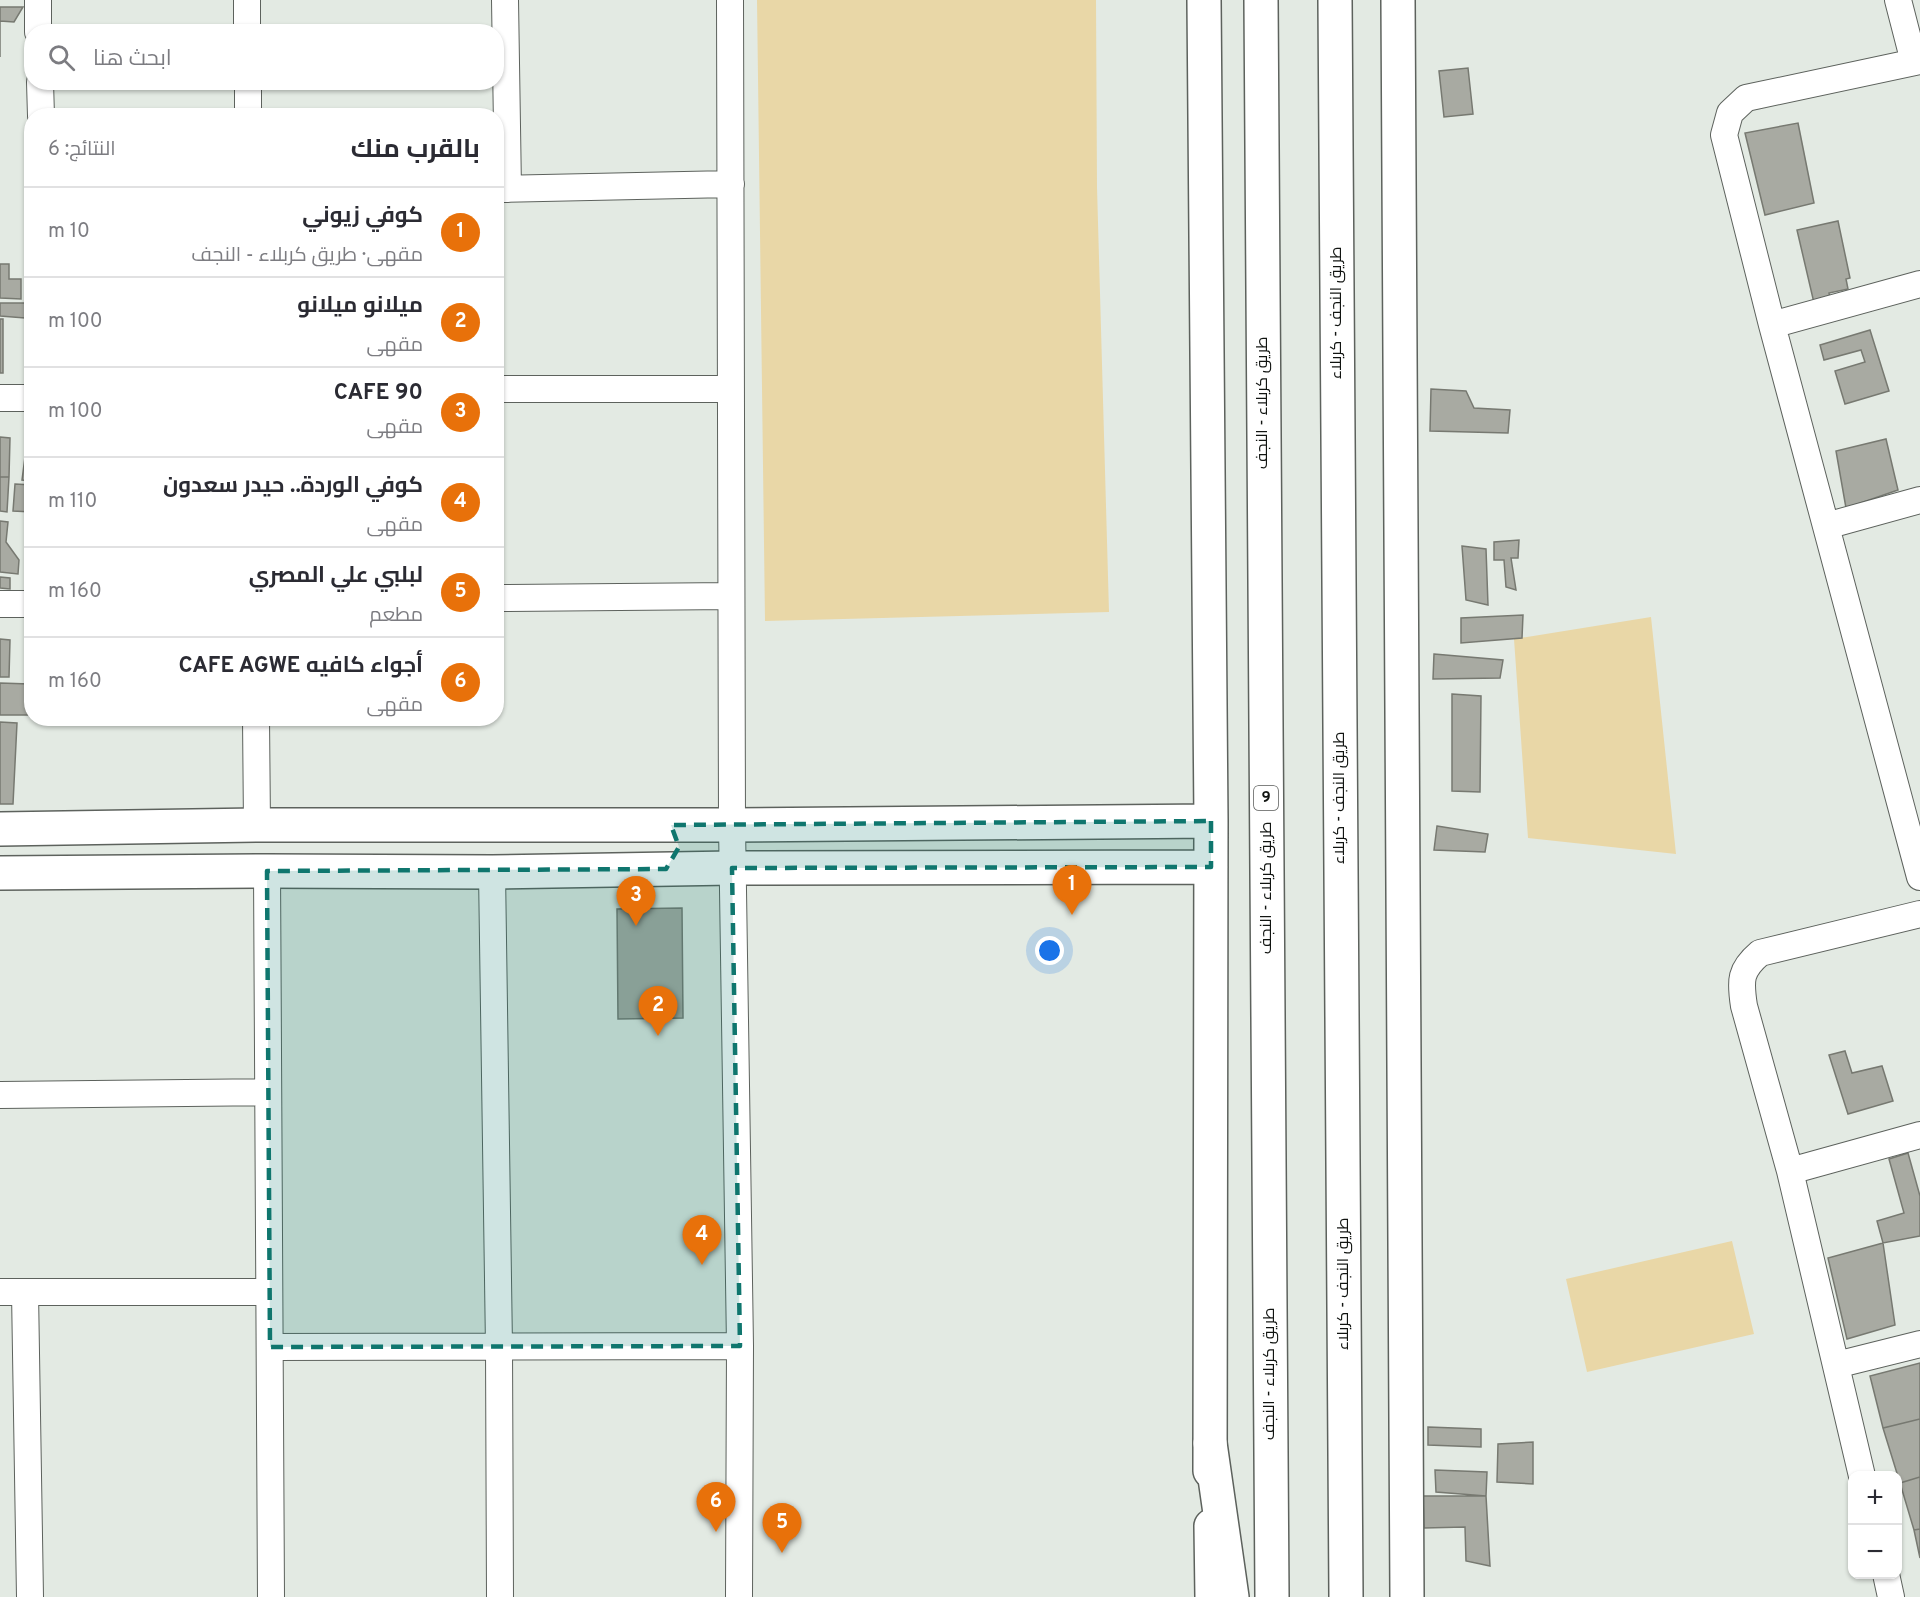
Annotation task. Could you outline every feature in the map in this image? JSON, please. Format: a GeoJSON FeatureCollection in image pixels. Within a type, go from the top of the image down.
{"type":"FeatureCollection","features":[{"type":"Feature","properties":{"kind":"main road"},"geometry":{"type":"LineString","coordinates":[[1204,0],[1211,821],[1210,1443],[1212,1597]]}},
{"type":"Feature","properties":{"kind":"main road","name":"طريق کربلاء - النجف"},"geometry":{"type":"LineString","coordinates":[[1261,0],[1272,1597]]}},
{"type":"Feature","properties":{"kind":"main road","name":"طريق النجف - کربلاء"},"geometry":{"type":"LineString","coordinates":[[1335,0],[1346,1597]]}},
{"type":"Feature","properties":{"kind":"main road"},"geometry":{"type":"LineString","coordinates":[[1398,0],[1407,1597]]}},
{"type":"Feature","properties":{"kind":"main road"},"geometry":{"type":"LineString","coordinates":[[0,830],[257,825],[732,825],[1211,821]]}},
{"type":"Feature","properties":{"kind":"main road"},"geometry":{"type":"LineString","coordinates":[[666,869],[675,859],[679,847],[677,835],[671,825]]}},
{"type":"Feature","properties":{"kind":"main road"},"geometry":{"type":"LineString","coordinates":[[0,873],[1211,867]]}},
{"type":"Feature","properties":{"kind":"main road"},"geometry":{"type":"LineString","coordinates":[[1210,1443],[1232,1597]]}},
{"type":"Feature","properties":{"kind":"street"},"geometry":{"type":"LineString","coordinates":[[38,0],[38,24]]}},
{"type":"Feature","properties":{"kind":"street"},"geometry":{"type":"LineString","coordinates":[[247,0],[247,24]]}},
{"type":"Feature","properties":{"kind":"street"},"geometry":{"type":"LineString","coordinates":[[504,63],[505,0]]}},
{"type":"Feature","properties":{"kind":"street"},"geometry":{"type":"LineString","coordinates":[[730,0],[732,868],[740,1346],[739,1597]]}},
{"type":"Feature","properties":{"kind":"street"},"geometry":{"type":"LineString","coordinates":[[1898,0],[1917,61],[1746,98],[1730,113],[1724,135],[1772,325],[1920,877]]}},
{"type":"Feature","properties":{"kind":"street"},"geometry":{"type":"LineString","coordinates":[[40,90],[41,108]]}},
{"type":"Feature","properties":{"kind":"street"},"geometry":{"type":"LineString","coordinates":[[248,90],[248,108]]}},
{"type":"Feature","properties":{"kind":"street"},"geometry":{"type":"LineString","coordinates":[[503,108],[504,90]]}},
{"type":"Feature","properties":{"kind":"street"},"geometry":{"type":"LineString","coordinates":[[504,189],[731,184]]}},
{"type":"Feature","properties":{"kind":"street"},"geometry":{"type":"LineString","coordinates":[[1772,325],[1920,284]]}},
{"type":"Feature","properties":{"kind":"street"},"geometry":{"type":"LineString","coordinates":[[504,389],[731,389]]}},
{"type":"Feature","properties":{"kind":"street"},"geometry":{"type":"LineString","coordinates":[[0,398],[24,398]]}},
{"type":"Feature","properties":{"kind":"street"},"geometry":{"type":"LineString","coordinates":[[1826,526],[1920,500]]}},
{"type":"Feature","properties":{"kind":"street"},"geometry":{"type":"LineString","coordinates":[[504,598],[731,596]]}},
{"type":"Feature","properties":{"kind":"street"},"geometry":{"type":"LineString","coordinates":[[0,604],[24,604]]}},
{"type":"Feature","properties":{"kind":"street"},"geometry":{"type":"LineString","coordinates":[[256,726],[257,825]]}},
{"type":"Feature","properties":{"kind":"street"},"geometry":{"type":"LineString","coordinates":[[267,871],[271,1597]]}},
{"type":"Feature","properties":{"kind":"street"},"geometry":{"type":"LineString","coordinates":[[492,872],[500,1347],[500,1597]]}},
{"type":"Feature","properties":{"kind":"street"},"geometry":{"type":"LineString","coordinates":[[1861,1471],[1790,1171],[1744,1006],[1741,987],[1747,965],[1760,953],[1920,914]]}},
{"type":"Feature","properties":{"kind":"street"},"geometry":{"type":"LineString","coordinates":[[0,1095],[268,1092]]}},
{"type":"Feature","properties":{"kind":"street"},"geometry":{"type":"LineString","coordinates":[[1790,1171],[1920,1135]]}},
{"type":"Feature","properties":{"kind":"street"},"geometry":{"type":"LineString","coordinates":[[30,1597],[13,1292],[269,1292]]}},
{"type":"Feature","properties":{"kind":"street"},"geometry":{"type":"LineString","coordinates":[[1836,1365],[1920,1344]]}},
{"type":"Feature","properties":{"kind":"street"},"geometry":{"type":"LineString","coordinates":[[270,1347],[740,1346]]}},
{"type":"Feature","properties":{"kind":"street"},"geometry":{"type":"LineString","coordinates":[[1887,1579],[1891,1597]]}},
{"type":"Feature","properties":{"kind":"highlighted area"},"geometry":{"type":"Polygon","coordinates":[[[1211,821],[1211,867],[732,868],[740,1346],[270,1347],[267,871],[666,869],[679,847],[671,825],[1211,821]]]}},
{"type":"Feature","properties":{"kind":"shaded area"},"geometry":{"type":"Polygon","coordinates":[[[757,0],[1096,0],[1097,187],[1109,612],[765,621],[757,0]]]}},
{"type":"Feature","properties":{"kind":"shaded area"},"geometry":{"type":"Polygon","coordinates":[[[1651,617],[1676,854],[1528,838],[1514,639],[1651,617]]]}},
{"type":"Feature","properties":{"kind":"shaded area"},"geometry":{"type":"Polygon","coordinates":[[[1732,1241],[1754,1334],[1587,1372],[1566,1279],[1732,1241]]]}},
{"type":"Feature","properties":{"kind":"building"},"geometry":{"type":"Polygon","coordinates":[[[0,7],[23,7],[14,22],[0,21],[0,7]]]}},
{"type":"Feature","properties":{"kind":"building"},"geometry":{"type":"Polygon","coordinates":[[[1468,68],[1473,114],[1444,117],[1439,71],[1468,68]]]}},
{"type":"Feature","properties":{"kind":"building"},"geometry":{"type":"Polygon","coordinates":[[[1798,123],[1814,203],[1765,215],[1745,133],[1798,123]]]}},
{"type":"Feature","properties":{"kind":"building"},"geometry":{"type":"Polygon","coordinates":[[[1838,221],[1850,278],[1846,279],[1848,289],[1829,293],[1831,302],[1814,303],[1797,230],[1838,221]]]}},
{"type":"Feature","properties":{"kind":"building"},"geometry":{"type":"Polygon","coordinates":[[[0,264],[9,264],[9,279],[21,279],[21,299],[0,298],[0,264]]]}},
{"type":"Feature","properties":{"kind":"building"},"geometry":{"type":"Polygon","coordinates":[[[0,303],[24,303],[24,318],[0,316],[0,303]]]}},
{"type":"Feature","properties":{"kind":"building"},"geometry":{"type":"Polygon","coordinates":[[[0,319],[3,319],[3,373],[0,373],[0,319]]]}},
{"type":"Feature","properties":{"kind":"building"},"geometry":{"type":"Polygon","coordinates":[[[1870,330],[1889,391],[1845,404],[1835,371],[1865,362],[1861,350],[1824,360],[1820,345],[1870,330]]]}},
{"type":"Feature","properties":{"kind":"building"},"geometry":{"type":"Polygon","coordinates":[[[1431,389],[1466,391],[1474,408],[1510,410],[1508,433],[1430,431],[1431,389]]]}},
{"type":"Feature","properties":{"kind":"building"},"geometry":{"type":"Polygon","coordinates":[[[0,437],[10,438],[9,477],[0,477],[0,437]]]}},
{"type":"Feature","properties":{"kind":"building"},"geometry":{"type":"Polygon","coordinates":[[[1886,439],[1898,490],[1846,508],[1836,451],[1886,439]]]}},
{"type":"Feature","properties":{"kind":"building"},"geometry":{"type":"Polygon","coordinates":[[[0,477],[9,477],[7,512],[0,511],[0,477]]]}},
{"type":"Feature","properties":{"kind":"building"},"geometry":{"type":"Polygon","coordinates":[[[15,484],[24,485],[24,512],[13,511],[15,484]]]}},
{"type":"Feature","properties":{"kind":"building"},"geometry":{"type":"Polygon","coordinates":[[[0,521],[8,522],[6,542],[19,560],[18,574],[0,572],[0,521]]]}},
{"type":"Feature","properties":{"kind":"building"},"geometry":{"type":"Polygon","coordinates":[[[1519,540],[1518,558],[1511,558],[1516,590],[1506,587],[1504,560],[1494,560],[1494,542],[1519,540]]]}},
{"type":"Feature","properties":{"kind":"building"},"geometry":{"type":"Polygon","coordinates":[[[1462,546],[1486,549],[1488,605],[1466,600],[1462,546]]]}},
{"type":"Feature","properties":{"kind":"building"},"geometry":{"type":"Polygon","coordinates":[[[0,577],[10,578],[10,589],[0,588],[0,577]]]}},
{"type":"Feature","properties":{"kind":"building"},"geometry":{"type":"Polygon","coordinates":[[[1523,615],[1522,638],[1461,643],[1461,618],[1523,615]]]}},
{"type":"Feature","properties":{"kind":"building"},"geometry":{"type":"Polygon","coordinates":[[[0,639],[10,640],[9,677],[0,677],[0,639]]]}},
{"type":"Feature","properties":{"kind":"building"},"geometry":{"type":"Polygon","coordinates":[[[1434,654],[1503,660],[1500,678],[1433,679],[1434,654]]]}},
{"type":"Feature","properties":{"kind":"building"},"geometry":{"type":"Polygon","coordinates":[[[0,683],[24,684],[24,715],[0,715],[0,683]]]}},
{"type":"Feature","properties":{"kind":"building"},"geometry":{"type":"Polygon","coordinates":[[[1452,694],[1481,696],[1480,792],[1452,791],[1452,694]]]}},
{"type":"Feature","properties":{"kind":"building"},"geometry":{"type":"Polygon","coordinates":[[[0,722],[17,723],[13,804],[0,804],[0,722]]]}},
{"type":"Feature","properties":{"kind":"building"},"geometry":{"type":"Polygon","coordinates":[[[1437,826],[1488,834],[1485,852],[1434,850],[1437,826]]]}},
{"type":"Feature","properties":{"kind":"building"},"geometry":{"type":"Polygon","coordinates":[[[682,908],[683,1018],[618,1019],[617,909],[682,908]]]}},
{"type":"Feature","properties":{"kind":"building"},"geometry":{"type":"Polygon","coordinates":[[[1845,1051],[1852,1073],[1882,1066],[1893,1101],[1848,1114],[1829,1055],[1845,1051]]]}},
{"type":"Feature","properties":{"kind":"building"},"geometry":{"type":"Polygon","coordinates":[[[1908,1153],[1920,1196],[1920,1236],[1883,1243],[1877,1221],[1904,1213],[1889,1159],[1908,1153]]]}},
{"type":"Feature","properties":{"kind":"building"},"geometry":{"type":"Polygon","coordinates":[[[1883,1243],[1895,1325],[1847,1339],[1828,1258],[1883,1243]]]}},
{"type":"Feature","properties":{"kind":"building"},"geometry":{"type":"Polygon","coordinates":[[[1920,1363],[1920,1419],[1883,1428],[1870,1376],[1920,1363]]]}},
{"type":"Feature","properties":{"kind":"building"},"geometry":{"type":"Polygon","coordinates":[[[1920,1419],[1920,1477],[1902,1482],[1902,1471],[1896,1471],[1883,1428],[1920,1419]]]}},
{"type":"Feature","properties":{"kind":"building"},"geometry":{"type":"Polygon","coordinates":[[[1428,1427],[1481,1429],[1481,1447],[1428,1445],[1428,1427]]]}},
{"type":"Feature","properties":{"kind":"building"},"geometry":{"type":"Polygon","coordinates":[[[1533,1442],[1533,1484],[1497,1482],[1498,1444],[1533,1442]]]}},
{"type":"Feature","properties":{"kind":"building"},"geometry":{"type":"Polygon","coordinates":[[[1435,1470],[1487,1472],[1486,1496],[1436,1492],[1435,1470]]]}},
{"type":"Feature","properties":{"kind":"building"},"geometry":{"type":"Polygon","coordinates":[[[1920,1477],[1920,1529],[1914,1530],[1902,1482],[1920,1477]]]}},
{"type":"Feature","properties":{"kind":"building"},"geometry":{"type":"Polygon","coordinates":[[[1423,1496],[1486,1496],[1490,1566],[1466,1561],[1465,1527],[1424,1528],[1423,1496]]]}},
{"type":"Feature","properties":{"kind":"building"},"geometry":{"type":"Polygon","coordinates":[[[1920,1529],[1920,1558],[1914,1530],[1920,1529]]]}},
{"type":"Feature","properties":{"kind":"place","name":"كوفي زيوني"},"geometry":{"type":"Point","coordinates":[1072,915]}},
{"type":"Feature","properties":{"kind":"place","name":"90 CAFE"},"geometry":{"type":"Point","coordinates":[636,926]}},
{"type":"Feature","properties":{"kind":"place","name":"ميلانو ميلانو"},"geometry":{"type":"Point","coordinates":[658,1036]}},
{"type":"Feature","properties":{"kind":"place","name":"كوفي الوردة.. حيدر سعدون"},"geometry":{"type":"Point","coordinates":[702,1265]}},
{"type":"Feature","properties":{"kind":"place","name":"أجواء كافيه CAFE AGWE"},"geometry":{"type":"Point","coordinates":[716,1532]}},
{"type":"Feature","properties":{"kind":"place","name":"لبلبي علي المصري"},"geometry":{"type":"Point","coordinates":[782,1553]}}]}
